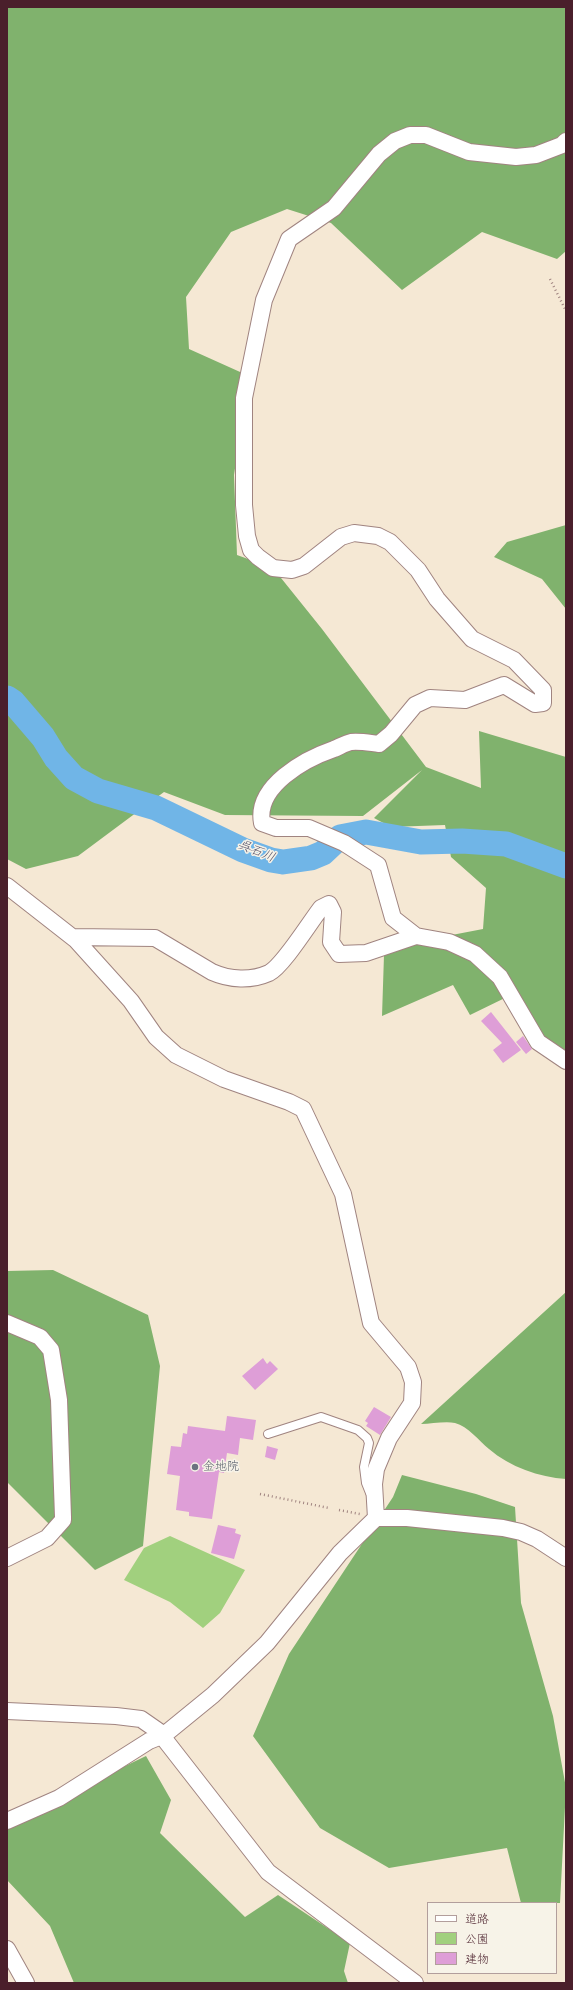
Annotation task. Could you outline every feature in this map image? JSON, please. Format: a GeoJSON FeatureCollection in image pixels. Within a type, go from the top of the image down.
{"type":"FeatureCollection","features":[{"type":"Feature","properties":{"kind":"street"},"geometry":{"type":"LineString","coordinates":[[566,141],[562,145],[536,155],[516,157],[468,152],[426,135],[410,136],[395,141],[379,154],[334,208],[289,239],[264,300],[244,398],[244,505],[247,536],[251,550],[273,568],[292,570],[304,566],[341,536],[354,534],[378,536],[390,542],[418,570],[437,600],[472,639],[514,660],[542,690],[543,703],[535,704],[504,685],[465,700],[430,698],[415,705],[391,734],[379,744],[351,742],[313,756],[288,772],[270,790],[260,814],[262,823],[276,828],[309,828],[344,843],[378,865],[393,918],[416,936],[449,942],[475,954],[500,977],[538,1042],[566,1061]]}},
{"type":"Feature","properties":{"kind":"street"},"geometry":{"type":"LineString","coordinates":[[7,886],[72,937],[131,1001],[156,1037],[176,1055],[224,1079],[289,1102],[303,1109],[343,1194],[371,1323],[408,1367],[413,1382],[412,1403],[389,1438],[376,1469],[374,1484],[375,1510],[267,1643],[213,1695],[163,1735],[149,1741],[59,1798],[7,1821]]}},
{"type":"Feature","properties":{"kind":"street"},"geometry":{"type":"LineString","coordinates":[[72,937],[155,938],[212,972],[239,980],[270,973],[282,962],[321,908],[330,904],[333,912],[331,942],[339,954],[366,953],[416,936]]}},
{"type":"Feature","properties":{"kind":"street"},"geometry":{"type":"LineString","coordinates":[[7,1323],[40,1337],[51,1350],[59,1400],[63,1517],[63,1520],[47,1538],[7,1558]]}},
{"type":"Feature","properties":{"kind":"street"},"geometry":{"type":"LineString","coordinates":[[375,1510],[407,1518],[503,1528],[521,1532],[537,1539],[566,1558]]}},
{"type":"Feature","properties":{"kind":"street"},"geometry":{"type":"LineString","coordinates":[[7,1711],[116,1716],[141,1719],[163,1735],[268,1872],[415,1983]]}},
{"type":"Feature","properties":{"kind":"street"},"geometry":{"type":"LineString","coordinates":[[7,1949],[26,1983]]}},
{"type":"Feature","properties":{"kind":"lane"},"geometry":{"type":"LineString","coordinates":[[268,1434],[321,1418],[358,1430],[367,1438],[369,1443],[364,1467],[366,1483],[375,1510]]}},
{"type":"Feature","properties":{"kind":"path"},"geometry":{"type":"LineString","coordinates":[[550,279],[566,311]]}},
{"type":"Feature","properties":{"kind":"path"},"geometry":{"type":"LineString","coordinates":[[260,1494],[329,1508]]}},
{"type":"Feature","properties":{"kind":"green space"},"geometry":{"type":"Polygon","coordinates":[[[7,7],[566,7],[566,251],[557,259],[482,232],[402,290],[331,223],[287,209],[231,232],[186,297],[189,349],[249,376],[234,475],[237,555],[273,568],[322,629],[426,767],[481,788],[479,731],[566,757],[566,1064],[511,995],[470,1015],[453,985],[382,1016],[384,955],[431,939],[483,929],[486,888],[451,857],[445,825],[391,827],[374,818],[422,770],[363,816],[225,815],[164,792],[78,856],[26,869],[7,859],[7,7]]]}},
{"type":"Feature","properties":{"kind":"green space"},"geometry":{"type":"Polygon","coordinates":[[[566,525],[566,609],[542,579],[494,557],[507,542],[566,525]]]}},
{"type":"Feature","properties":{"kind":"green space"},"geometry":{"type":"Polygon","coordinates":[[[53,1270],[148,1315],[160,1366],[143,1546],[95,1570],[7,1482],[7,1271],[53,1270]]]}},
{"type":"Feature","properties":{"kind":"green space"},"geometry":{"type":"Polygon","coordinates":[[[566,1292],[566,1479],[546,1476],[515,1466],[485,1446],[469,1430],[455,1423],[447,1422],[421,1424],[566,1292]]]}},
{"type":"Feature","properties":{"kind":"green space"},"geometry":{"type":"Polygon","coordinates":[[[402,1475],[476,1494],[515,1507],[521,1603],[553,1716],[566,1788],[560,1903],[521,1902],[507,1848],[389,1868],[320,1828],[253,1736],[289,1654],[393,1497],[402,1475]]]}},
{"type":"Feature","properties":{"kind":"green space"},"geometry":{"type":"Polygon","coordinates":[[[170,1536],[245,1570],[220,1613],[203,1628],[170,1602],[124,1580],[144,1548],[170,1536]]]}},
{"type":"Feature","properties":{"kind":"green space"},"geometry":{"type":"Polygon","coordinates":[[[146,1756],[171,1800],[160,1833],[245,1917],[278,1895],[350,1943],[344,1971],[348,1983],[74,1983],[50,1926],[7,1880],[7,1823],[146,1756]]]}},
{"type":"Feature","properties":{"kind":"building"},"geometry":{"type":"Polygon","coordinates":[[[491,1012],[521,1050],[503,1063],[493,1050],[502,1043],[481,1021],[491,1012]]]}},
{"type":"Feature","properties":{"kind":"building"},"geometry":{"type":"Polygon","coordinates":[[[523,1036],[532,1049],[526,1054],[516,1042],[523,1036]]]}},
{"type":"Feature","properties":{"kind":"building"},"geometry":{"type":"Polygon","coordinates":[[[263,1358],[267,1364],[270,1361],[278,1369],[255,1390],[242,1376],[263,1358]]]}},
{"type":"Feature","properties":{"kind":"building"},"geometry":{"type":"Polygon","coordinates":[[[374,1407],[391,1417],[380,1435],[366,1426],[368,1423],[365,1421],[374,1407]]]}},
{"type":"Feature","properties":{"kind":"building","name":"金地院"},"geometry":{"type":"Polygon","coordinates":[[[227,1416],[256,1420],[253,1440],[240,1438],[238,1455],[227,1453],[224,1473],[219,1472],[212,1519],[189,1516],[189,1512],[176,1510],[180,1476],[167,1474],[171,1446],[181,1447],[183,1433],[187,1434],[188,1426],[225,1431],[227,1416]]]}},
{"type":"Feature","properties":{"kind":"building"},"geometry":{"type":"Polygon","coordinates":[[[267,1446],[278,1449],[275,1460],[265,1457],[267,1446]]]}},
{"type":"Feature","properties":{"kind":"building"},"geometry":{"type":"Polygon","coordinates":[[[218,1525],[236,1529],[235,1533],[241,1535],[234,1559],[211,1553],[218,1525]]]}},
{"type":"Feature","properties":{"kind":"waterway","name":"呉石川"},"geometry":{"type":"LineString","coordinates":[[7,698],[13,702],[43,737],[56,758],[74,778],[98,791],[156,808],[243,850],[271,860],[283,862],[311,858],[323,853],[340,837],[366,832],[421,842],[462,841],[506,844],[566,866]]}},
{"type":"Feature","properties":{"kind":"place","name":"金地院"},"geometry":{"type":"Point","coordinates":[195,1467]}}]}
